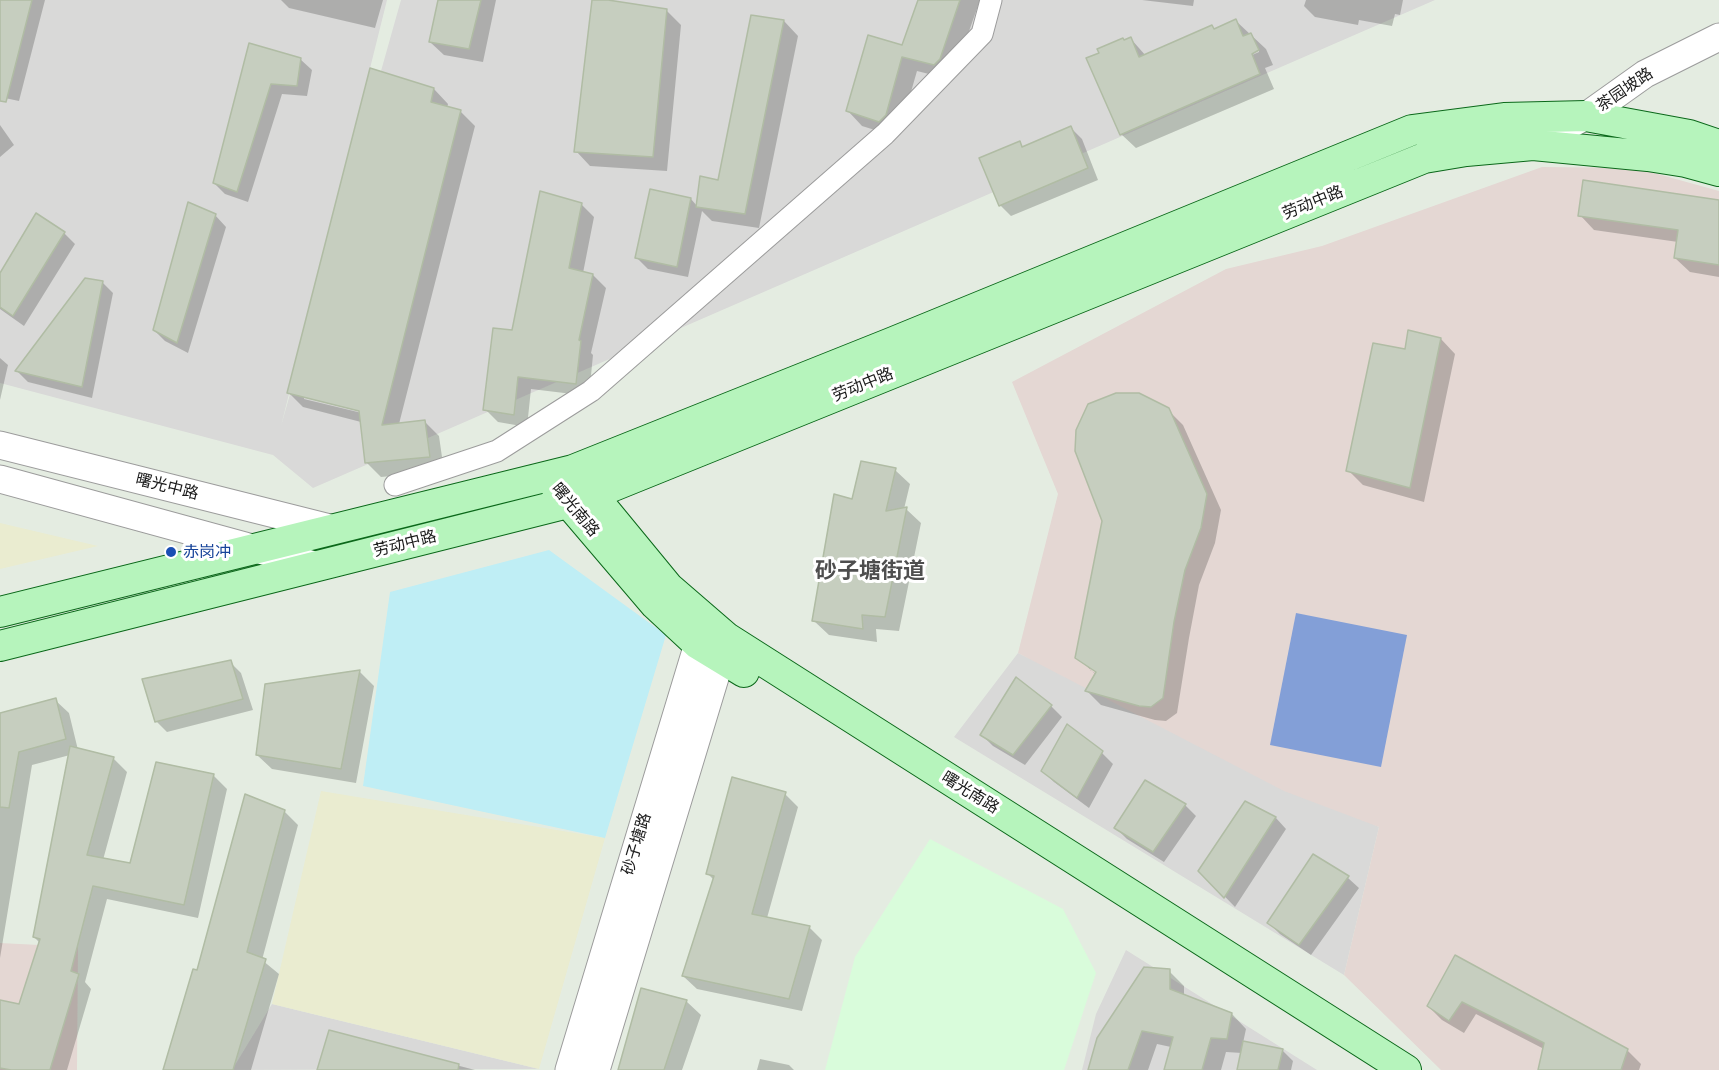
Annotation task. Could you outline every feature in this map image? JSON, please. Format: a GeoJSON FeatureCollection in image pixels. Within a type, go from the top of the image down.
{"type":"FeatureCollection","features":[{"type":"Feature","properties":{"kind":"main road","name":"劳动中路"},"geometry":{"type":"LineString","coordinates":[[0,612],[560,473],[891,343],[1412,130],[1504,118],[1586,116],[1689,135],[1719,145]]}},
{"type":"Feature","properties":{"kind":"main road","name":"劳动中路"},"geometry":{"type":"LineString","coordinates":[[0,646],[579,499],[1424,158],[1466,151],[1533,145],[1648,156],[1686,162],[1719,171]]}},
{"type":"Feature","properties":{"kind":"main road","name":"曙光南路"},"geometry":{"type":"LineString","coordinates":[[560,473],[655,604],[1406,1070]]}},
{"type":"Feature","properties":{"kind":"main road","name":"曙光南路"},"geometry":{"type":"LineString","coordinates":[[712,639],[1370,1070]]}},
{"type":"Feature","properties":{"kind":"street"},"geometry":{"type":"LineString","coordinates":[[395,484],[498,451],[591,391],[885,134],[982,34],[991,0]]}},
{"type":"Feature","properties":{"kind":"street","name":"茶园坡路"},"geometry":{"type":"LineString","coordinates":[[1533,145],[1586,116],[1645,74],[1719,37]]}},
{"type":"Feature","properties":{"kind":"street","name":"曙光中路"},"geometry":{"type":"LineString","coordinates":[[0,445],[334,529]]}},
{"type":"Feature","properties":{"kind":"street"},"geometry":{"type":"LineString","coordinates":[[0,479],[318,566]]}},
{"type":"Feature","properties":{"kind":"street","name":"砂子塘路"},"geometry":{"type":"LineString","coordinates":[[569,1070],[712,639]]}},
{"type":"Feature","properties":{"kind":"street","name":"砂子塘路"},"geometry":{"type":"LineString","coordinates":[[596,1070],[712,639]]}},
{"type":"Feature","properties":{"kind":"shaded area"},"geometry":{"type":"Polygon","coordinates":[[[0,0],[387,0],[281,426],[401,0],[1435,0],[313,488],[273,455],[0,383],[0,0]]]}},
{"type":"Feature","properties":{"kind":"shaded area"},"geometry":{"type":"Polygon","coordinates":[[[1542,167],[1636,168],[1719,191],[1719,1070],[1441,1070],[1344,975],[1379,827],[1284,791],[1018,653],[1058,494],[1012,382],[1226,269],[1322,246],[1542,167]]]}},
{"type":"Feature","properties":{"kind":"shaded area"},"geometry":{"type":"Polygon","coordinates":[[[0,523],[98,546],[0,569],[0,523]]]}},
{"type":"Feature","properties":{"kind":"shaded area"},"geometry":{"type":"Polygon","coordinates":[[[549,550],[666,635],[605,838],[363,786],[390,592],[549,550]]]}},
{"type":"Feature","properties":{"kind":"shaded area"},"geometry":{"type":"Polygon","coordinates":[[[1296,613],[1407,635],[1381,767],[1270,745],[1296,613]]]}},
{"type":"Feature","properties":{"kind":"shaded area"},"geometry":{"type":"Polygon","coordinates":[[[1018,653],[1379,827],[1344,975],[954,737],[1018,653]]]}},
{"type":"Feature","properties":{"kind":"shaded area"},"geometry":{"type":"Polygon","coordinates":[[[321,791],[605,838],[539,1069],[272,1004],[321,791]]]}},
{"type":"Feature","properties":{"kind":"shaded area"},"geometry":{"type":"Polygon","coordinates":[[[930,839],[1063,909],[1096,973],[1064,1070],[825,1070],[855,957],[930,839]]]}},
{"type":"Feature","properties":{"kind":"shaded area"},"geometry":{"type":"Polygon","coordinates":[[[0,943],[78,947],[77,1070],[0,1070],[0,943]]]}},
{"type":"Feature","properties":{"kind":"shaded area"},"geometry":{"type":"Polygon","coordinates":[[[1126,950],[1317,1070],[1082,1070],[1096,1014],[1126,950]]]}},
{"type":"Feature","properties":{"kind":"shaded area"},"geometry":{"type":"Polygon","coordinates":[[[272,1004],[539,1069],[211,1070],[235,1065],[272,1004]]]}},
{"type":"Feature","properties":{"kind":"building"},"geometry":{"type":"Polygon","coordinates":[[[0,0],[32,0],[6,102],[0,101],[0,0]]]}},
{"type":"Feature","properties":{"kind":"building"},"geometry":{"type":"Polygon","coordinates":[[[438,0],[481,0],[469,49],[429,42],[438,0]]]}},
{"type":"Feature","properties":{"kind":"building"},"geometry":{"type":"Polygon","coordinates":[[[592,0],[608,0],[667,9],[653,157],[574,152],[592,0]]]}},
{"type":"Feature","properties":{"kind":"building"},"geometry":{"type":"Polygon","coordinates":[[[918,0],[960,0],[940,59],[934,65],[902,57],[886,115],[879,122],[846,111],[868,35],[902,45],[918,0]]]}},
{"type":"Feature","properties":{"kind":"building"},"geometry":{"type":"Polygon","coordinates":[[[751,15],[784,20],[745,214],[696,207],[700,176],[718,180],[751,15]]]}},
{"type":"Feature","properties":{"kind":"building"},"geometry":{"type":"Polygon","coordinates":[[[1236,19],[1243,36],[1251,33],[1259,50],[1252,54],[1260,74],[1120,135],[1086,58],[1099,53],[1097,49],[1131,37],[1139,57],[1212,25],[1214,29],[1236,19]]]}},
{"type":"Feature","properties":{"kind":"building"},"geometry":{"type":"Polygon","coordinates":[[[249,43],[301,58],[297,86],[271,84],[237,192],[213,183],[249,43]]]}},
{"type":"Feature","properties":{"kind":"building"},"geometry":{"type":"Polygon","coordinates":[[[370,68],[434,88],[431,102],[461,110],[382,425],[425,420],[430,457],[365,463],[359,411],[287,393],[370,68]]]}},
{"type":"Feature","properties":{"kind":"building"},"geometry":{"type":"Polygon","coordinates":[[[1071,126],[1088,168],[999,206],[979,158],[1020,141],[1022,147],[1071,126]]]}},
{"type":"Feature","properties":{"kind":"building"},"geometry":{"type":"Polygon","coordinates":[[[1583,180],[1719,200],[1719,265],[1674,258],[1678,230],[1578,216],[1583,180]]]}},
{"type":"Feature","properties":{"kind":"building"},"geometry":{"type":"Polygon","coordinates":[[[650,189],[691,198],[677,267],[635,258],[650,189]]]}},
{"type":"Feature","properties":{"kind":"building"},"geometry":{"type":"Polygon","coordinates":[[[540,191],[582,203],[569,268],[593,274],[579,340],[581,341],[576,384],[518,377],[514,415],[483,410],[493,328],[512,330],[540,191]]]}},
{"type":"Feature","properties":{"kind":"building"},"geometry":{"type":"Polygon","coordinates":[[[188,202],[216,214],[177,343],[153,330],[188,202]]]}},
{"type":"Feature","properties":{"kind":"building"},"geometry":{"type":"Polygon","coordinates":[[[36,213],[65,232],[13,316],[0,307],[0,273],[36,213]]]}},
{"type":"Feature","properties":{"kind":"building"},"geometry":{"type":"Polygon","coordinates":[[[85,278],[103,281],[82,387],[15,371],[85,278]]]}},
{"type":"Feature","properties":{"kind":"building"},"geometry":{"type":"Polygon","coordinates":[[[1408,330],[1441,338],[1410,488],[1346,471],[1373,343],[1405,349],[1408,330]]]}},
{"type":"Feature","properties":{"kind":"building"},"geometry":{"type":"Polygon","coordinates":[[[1116,393],[1139,393],[1169,408],[1207,494],[1201,528],[1185,570],[1174,622],[1163,698],[1151,707],[1139,706],[1085,691],[1096,672],[1075,658],[1102,521],[1075,451],[1076,430],[1088,404],[1116,393]]]}},
{"type":"Feature","properties":{"kind":"building"},"geometry":{"type":"Polygon","coordinates":[[[861,461],[896,468],[886,511],[907,507],[885,617],[862,615],[863,629],[812,621],[834,494],[852,499],[861,461]]]}},
{"type":"Feature","properties":{"kind":"building"},"geometry":{"type":"Polygon","coordinates":[[[231,660],[243,699],[155,722],[142,679],[231,660]]]}},
{"type":"Feature","properties":{"kind":"building"},"geometry":{"type":"Polygon","coordinates":[[[360,670],[341,769],[256,755],[265,684],[360,670]]]}},
{"type":"Feature","properties":{"kind":"building"},"geometry":{"type":"Polygon","coordinates":[[[1016,677],[1052,705],[1013,755],[980,735],[1016,677]]]}},
{"type":"Feature","properties":{"kind":"building"},"geometry":{"type":"Polygon","coordinates":[[[56,698],[66,739],[19,752],[9,808],[0,807],[0,713],[56,698]]]}},
{"type":"Feature","properties":{"kind":"building"},"geometry":{"type":"Polygon","coordinates":[[[1067,724],[1103,751],[1077,798],[1041,771],[1067,724]]]}},
{"type":"Feature","properties":{"kind":"building"},"geometry":{"type":"Polygon","coordinates":[[[70,746],[114,757],[87,855],[130,863],[156,762],[214,774],[184,905],[93,886],[71,971],[79,974],[50,1070],[0,1068],[0,1000],[19,1004],[40,939],[33,937],[70,746]]]}},
{"type":"Feature","properties":{"kind":"building"},"geometry":{"type":"Polygon","coordinates":[[[732,777],[786,792],[752,914],[810,926],[789,999],[682,976],[714,876],[706,874],[732,777]]]}},
{"type":"Feature","properties":{"kind":"building"},"geometry":{"type":"Polygon","coordinates":[[[1145,780],[1186,804],[1153,852],[1114,828],[1145,780]]]}},
{"type":"Feature","properties":{"kind":"building"},"geometry":{"type":"Polygon","coordinates":[[[245,794],[285,810],[247,952],[266,959],[233,1070],[163,1070],[193,969],[197,970],[245,794]]]}},
{"type":"Feature","properties":{"kind":"building"},"geometry":{"type":"Polygon","coordinates":[[[1245,801],[1276,817],[1224,898],[1198,871],[1245,801]]]}},
{"type":"Feature","properties":{"kind":"building"},"geometry":{"type":"Polygon","coordinates":[[[1313,854],[1349,876],[1299,945],[1267,923],[1313,854]]]}},
{"type":"Feature","properties":{"kind":"building"},"geometry":{"type":"Polygon","coordinates":[[[1455,955],[1628,1049],[1621,1070],[1538,1070],[1544,1043],[1462,1002],[1449,1021],[1427,1006],[1455,955]]]}},
{"type":"Feature","properties":{"kind":"building"},"geometry":{"type":"Polygon","coordinates":[[[1144,967],[1170,969],[1170,989],[1232,1013],[1227,1039],[1211,1038],[1202,1070],[1164,1070],[1173,1037],[1142,1031],[1128,1070],[1088,1070],[1097,1038],[1144,967]]]}},
{"type":"Feature","properties":{"kind":"building"},"geometry":{"type":"Polygon","coordinates":[[[641,988],[687,1000],[664,1070],[618,1070],[641,988]]]}},
{"type":"Feature","properties":{"kind":"building"},"geometry":{"type":"Polygon","coordinates":[[[329,1030],[459,1064],[458,1070],[317,1070],[329,1030]]]}},
{"type":"Feature","properties":{"kind":"building"},"geometry":{"type":"Polygon","coordinates":[[[1243,1041],[1283,1049],[1278,1070],[1237,1070],[1243,1041]]]}},
{"type":"Feature","properties":{"kind":"place","name":"赤岗冲"},"geometry":{"type":"Point","coordinates":[171,552]}},
{"type":"Feature","properties":{"kind":"district","name":"砂子塘街道"},"geometry":{"type":"Point","coordinates":[870,572]}}]}
